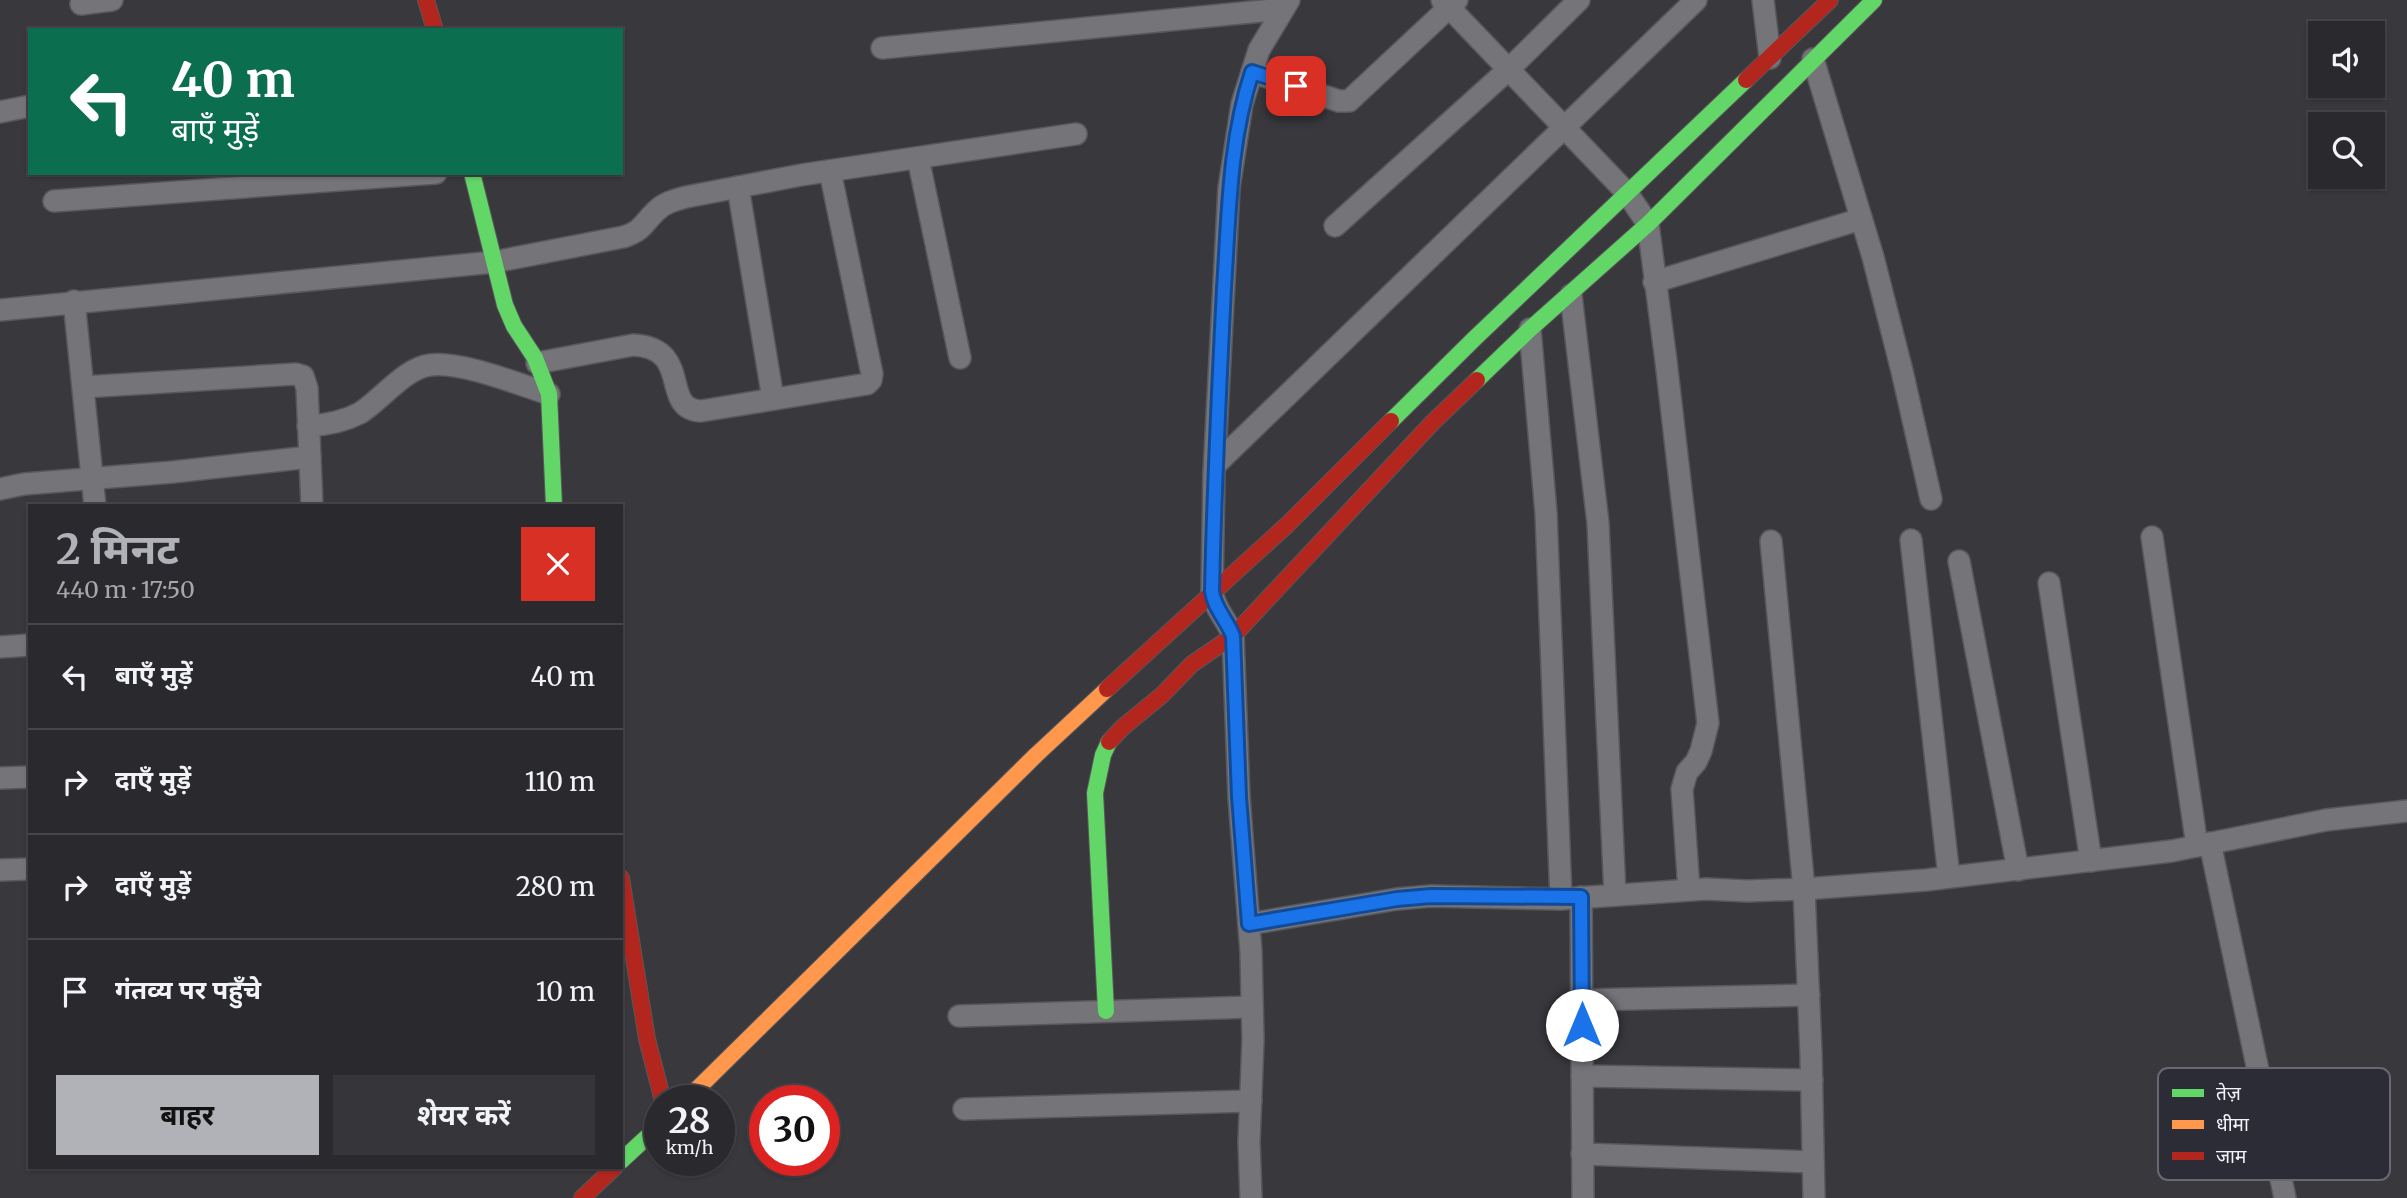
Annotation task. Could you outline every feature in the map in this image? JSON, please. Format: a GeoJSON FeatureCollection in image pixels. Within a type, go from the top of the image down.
{"type":"FeatureCollection","features":[{"type":"Feature","properties":{"kind":"street"},"geometry":{"type":"LineString","coordinates":[[81,4],[112,0]]}},
{"type":"Feature","properties":{"kind":"street"},"geometry":{"type":"LineString","coordinates":[[426,0],[434,28]]}},
{"type":"Feature","properties":{"kind":"street"},"geometry":{"type":"LineString","coordinates":[[1335,226],[1509,69],[1579,0]]}},
{"type":"Feature","properties":{"kind":"street"},"geometry":{"type":"LineString","coordinates":[[1215,465],[1696,0]]}},
{"type":"Feature","properties":{"kind":"street"},"geometry":{"type":"LineString","coordinates":[[1763,0],[1770,58]]}},
{"type":"Feature","properties":{"kind":"street"},"geometry":{"type":"LineString","coordinates":[[701,1085],[1035,755],[1222,614],[1433,422],[1530,329],[1571,295],[1638,210],[1770,58],[1830,0]]}},
{"type":"Feature","properties":{"kind":"street"},"geometry":{"type":"LineString","coordinates":[[1105,1012],[1095,793],[1103,755],[1110,742],[1192,664],[1222,614],[1307,506],[1474,339],[1638,210],[1812,59],[1874,0]]}},
{"type":"Feature","properties":{"kind":"street"},"geometry":{"type":"LineString","coordinates":[[1252,72],[1339,101],[1349,101],[1450,2],[1638,210],[1654,282],[1666,361],[1708,723],[1701,751],[1687,772],[1682,789],[1689,890]]}},
{"type":"Feature","properties":{"kind":"street"},"geometry":{"type":"LineString","coordinates":[[1251,1198],[1249,1142],[1252,1007],[1249,924],[1222,614],[1215,465],[1229,188],[1242,104],[1259,50],[1286,4]]}},
{"type":"Feature","properties":{"kind":"street"},"geometry":{"type":"LineString","coordinates":[[882,48],[1286,4]]}},
{"type":"Feature","properties":{"kind":"street"},"geometry":{"type":"LineString","coordinates":[[1812,59],[1861,219],[1902,371],[1931,499]]}},
{"type":"Feature","properties":{"kind":"street"},"geometry":{"type":"LineString","coordinates":[[0,112],[28,106]]}},
{"type":"Feature","properties":{"kind":"street"},"geometry":{"type":"LineString","coordinates":[[0,310],[494,262],[623,237],[637,232],[655,212],[669,202],[830,171],[1076,134]]}},
{"type":"Feature","properties":{"kind":"street"},"geometry":{"type":"LineString","coordinates":[[918,158],[960,358]]}},
{"type":"Feature","properties":{"kind":"street"},"geometry":{"type":"LineString","coordinates":[[537,363],[633,345],[648,346],[668,359],[682,404],[691,411],[858,387],[872,380],[830,171]]}},
{"type":"Feature","properties":{"kind":"street"},"geometry":{"type":"LineString","coordinates":[[54,201],[409,175]]}},
{"type":"Feature","properties":{"kind":"street"},"geometry":{"type":"LineString","coordinates":[[472,175],[494,262],[514,326],[537,363],[549,394],[552,413],[551,468],[554,504]]}},
{"type":"Feature","properties":{"kind":"street"},"geometry":{"type":"LineString","coordinates":[[738,187],[773,399]]}},
{"type":"Feature","properties":{"kind":"street"},"geometry":{"type":"LineString","coordinates":[[1654,282],[1861,219]]}},
{"type":"Feature","properties":{"kind":"street"},"geometry":{"type":"LineString","coordinates":[[1571,295],[1598,523],[1615,895]]}},
{"type":"Feature","properties":{"kind":"street"},"geometry":{"type":"LineString","coordinates":[[74,301],[95,504]]}},
{"type":"Feature","properties":{"kind":"street"},"geometry":{"type":"LineString","coordinates":[[1530,329],[1546,513],[1571,898],[1581,1000],[1583,1198]]}},
{"type":"Feature","properties":{"kind":"street"},"geometry":{"type":"LineString","coordinates":[[309,426],[339,422],[361,412],[419,367],[431,365],[477,372],[549,394]]}},
{"type":"Feature","properties":{"kind":"street"},"geometry":{"type":"LineString","coordinates":[[83,387],[296,374],[303,376],[306,381],[312,504]]}},
{"type":"Feature","properties":{"kind":"street"},"geometry":{"type":"LineString","coordinates":[[1,486],[310,457]]}},
{"type":"Feature","properties":{"kind":"street"},"geometry":{"type":"LineString","coordinates":[[2152,537],[2204,845],[2255,1068]]}},
{"type":"Feature","properties":{"kind":"street"},"geometry":{"type":"LineString","coordinates":[[1911,540],[1950,877]]}},
{"type":"Feature","properties":{"kind":"street"},"geometry":{"type":"LineString","coordinates":[[1771,541],[1804,889],[1814,1198]]}},
{"type":"Feature","properties":{"kind":"street"},"geometry":{"type":"LineString","coordinates":[[1959,561],[2018,870]]}},
{"type":"Feature","properties":{"kind":"street"},"geometry":{"type":"LineString","coordinates":[[2049,583],[2091,861]]}},
{"type":"Feature","properties":{"kind":"street"},"geometry":{"type":"LineString","coordinates":[[0,648],[28,645]]}},
{"type":"Feature","properties":{"kind":"street"},"geometry":{"type":"LineString","coordinates":[[0,778],[28,777]]}},
{"type":"Feature","properties":{"kind":"street"},"geometry":{"type":"LineString","coordinates":[[1249,924],[1384,901],[1431,896],[1571,898],[1689,890],[1804,889],[1950,877],[2204,845],[2326,820],[2407,811]]}},
{"type":"Feature","properties":{"kind":"street"},"geometry":{"type":"LineString","coordinates":[[0,870],[28,869]]}},
{"type":"Feature","properties":{"kind":"street"},"geometry":{"type":"LineString","coordinates":[[623,890],[647,1039],[659,1085]]}},
{"type":"Feature","properties":{"kind":"street"},"geometry":{"type":"LineString","coordinates":[[1581,1000],[1809,995]]}},
{"type":"Feature","properties":{"kind":"street"},"geometry":{"type":"LineString","coordinates":[[959,1016],[1252,1007]]}},
{"type":"Feature","properties":{"kind":"street"},"geometry":{"type":"LineString","coordinates":[[1582,1076],[1812,1080]]}},
{"type":"Feature","properties":{"kind":"street"},"geometry":{"type":"LineString","coordinates":[[964,1109],[1251,1101]]}},
{"type":"Feature","properties":{"kind":"street"},"geometry":{"type":"LineString","coordinates":[[623,1159],[644,1140]]}},
{"type":"Feature","properties":{"kind":"street"},"geometry":{"type":"LineString","coordinates":[[1582,1154],[1813,1162]]}},
{"type":"Feature","properties":{"kind":"street"},"geometry":{"type":"LineString","coordinates":[[582,1198],[613,1169]]}},
{"type":"Feature","properties":{"kind":"street"},"geometry":{"type":"LineString","coordinates":[[2281,1180],[2285,1198]]}},
{"type":"Feature","properties":{"kind":"traffic: fast"},"geometry":{"type":"LineString","coordinates":[[1477,380],[1648,224],[1874,0]]}},
{"type":"Feature","properties":{"kind":"traffic: fast"},"geometry":{"type":"LineString","coordinates":[[1391,421],[1746,80]]}},
{"type":"Feature","properties":{"kind":"traffic: fast"},"geometry":{"type":"LineString","coordinates":[[472,175],[505,305],[514,326],[535,358],[549,394],[554,504]]}},
{"type":"Feature","properties":{"kind":"traffic: fast"},"geometry":{"type":"LineString","coordinates":[[1106,1011],[1095,793],[1103,755],[1109,742]]}},
{"type":"Feature","properties":{"kind":"traffic: fast"},"geometry":{"type":"LineString","coordinates":[[623,1159],[644,1140]]}},
{"type":"Feature","properties":{"kind":"traffic: slow"},"geometry":{"type":"LineString","coordinates":[[701,1085],[1036,755],[1107,689]]}},
{"type":"Feature","properties":{"kind":"traffic: jam"},"geometry":{"type":"LineString","coordinates":[[426,0],[434,28]]}},
{"type":"Feature","properties":{"kind":"traffic: jam"},"geometry":{"type":"LineString","coordinates":[[1746,80],[1830,0]]}},
{"type":"Feature","properties":{"kind":"traffic: jam"},"geometry":{"type":"LineString","coordinates":[[1109,742],[1192,664],[1233,636],[1433,422],[1477,380]]}},
{"type":"Feature","properties":{"kind":"traffic: jam"},"geometry":{"type":"LineString","coordinates":[[1107,689],[1287,525],[1391,421]]}},
{"type":"Feature","properties":{"kind":"traffic: jam"},"geometry":{"type":"LineString","coordinates":[[623,890],[647,1039],[659,1085]]}},
{"type":"Feature","properties":{"kind":"traffic: jam"},"geometry":{"type":"LineString","coordinates":[[582,1198],[613,1169]]}},
{"type":"Feature","properties":{"kind":"route"},"geometry":{"type":"LineString","coordinates":[[1296,86],[1252,72],[1242,104],[1229,188],[1215,465],[1212,591],[1214,602],[1228,621],[1233,636],[1239,797],[1249,924],[1397,899],[1431,896],[1561,899],[1581,897],[1582,1025]]}}]}
